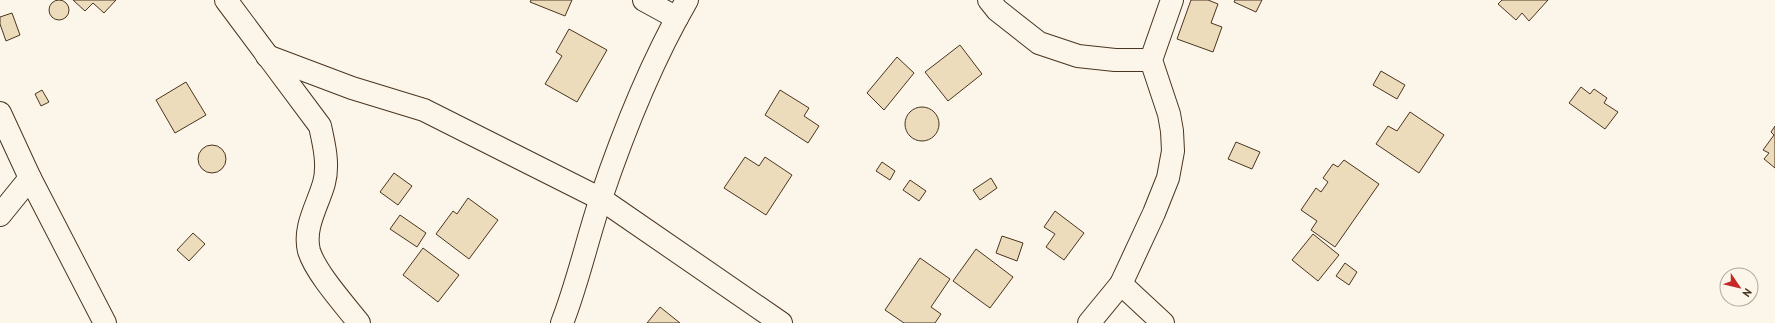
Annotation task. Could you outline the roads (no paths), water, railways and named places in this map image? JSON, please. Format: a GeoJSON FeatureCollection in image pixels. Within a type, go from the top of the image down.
{"type":"FeatureCollection","features":[{"type":"Feature","properties":{"kind":"street"},"geometry":{"type":"LineString","coordinates":[[226,0],[320,126],[325,150],[324,182],[309,227],[309,250],[324,278],[359,323]]}},
{"type":"Feature","properties":{"kind":"street"},"geometry":{"type":"LineString","coordinates":[[562,323],[575,290],[601,199],[644,84],[682,9],[644,0]]}},
{"type":"Feature","properties":{"kind":"street"},"geometry":{"type":"LineString","coordinates":[[989,0],[997,10],[1038,43],[1078,56],[1115,60],[1151,60]]}},
{"type":"Feature","properties":{"kind":"street"},"geometry":{"type":"LineString","coordinates":[[1089,323],[1121,284],[1168,178],[1173,151],[1169,114],[1151,60],[1172,0]]}},
{"type":"Feature","properties":{"kind":"street"},"geometry":{"type":"LineString","coordinates":[[267,56],[352,88],[424,110],[601,199],[781,323]]}},
{"type":"Feature","properties":{"kind":"street"},"geometry":{"type":"LineString","coordinates":[[0,113],[30,178],[105,323]]}},
{"type":"Feature","properties":{"kind":"street"},"geometry":{"type":"LineString","coordinates":[[0,215],[30,178]]}},
{"type":"Feature","properties":{"kind":"street"},"geometry":{"type":"LineString","coordinates":[[1121,284],[1163,323]]}}]}
